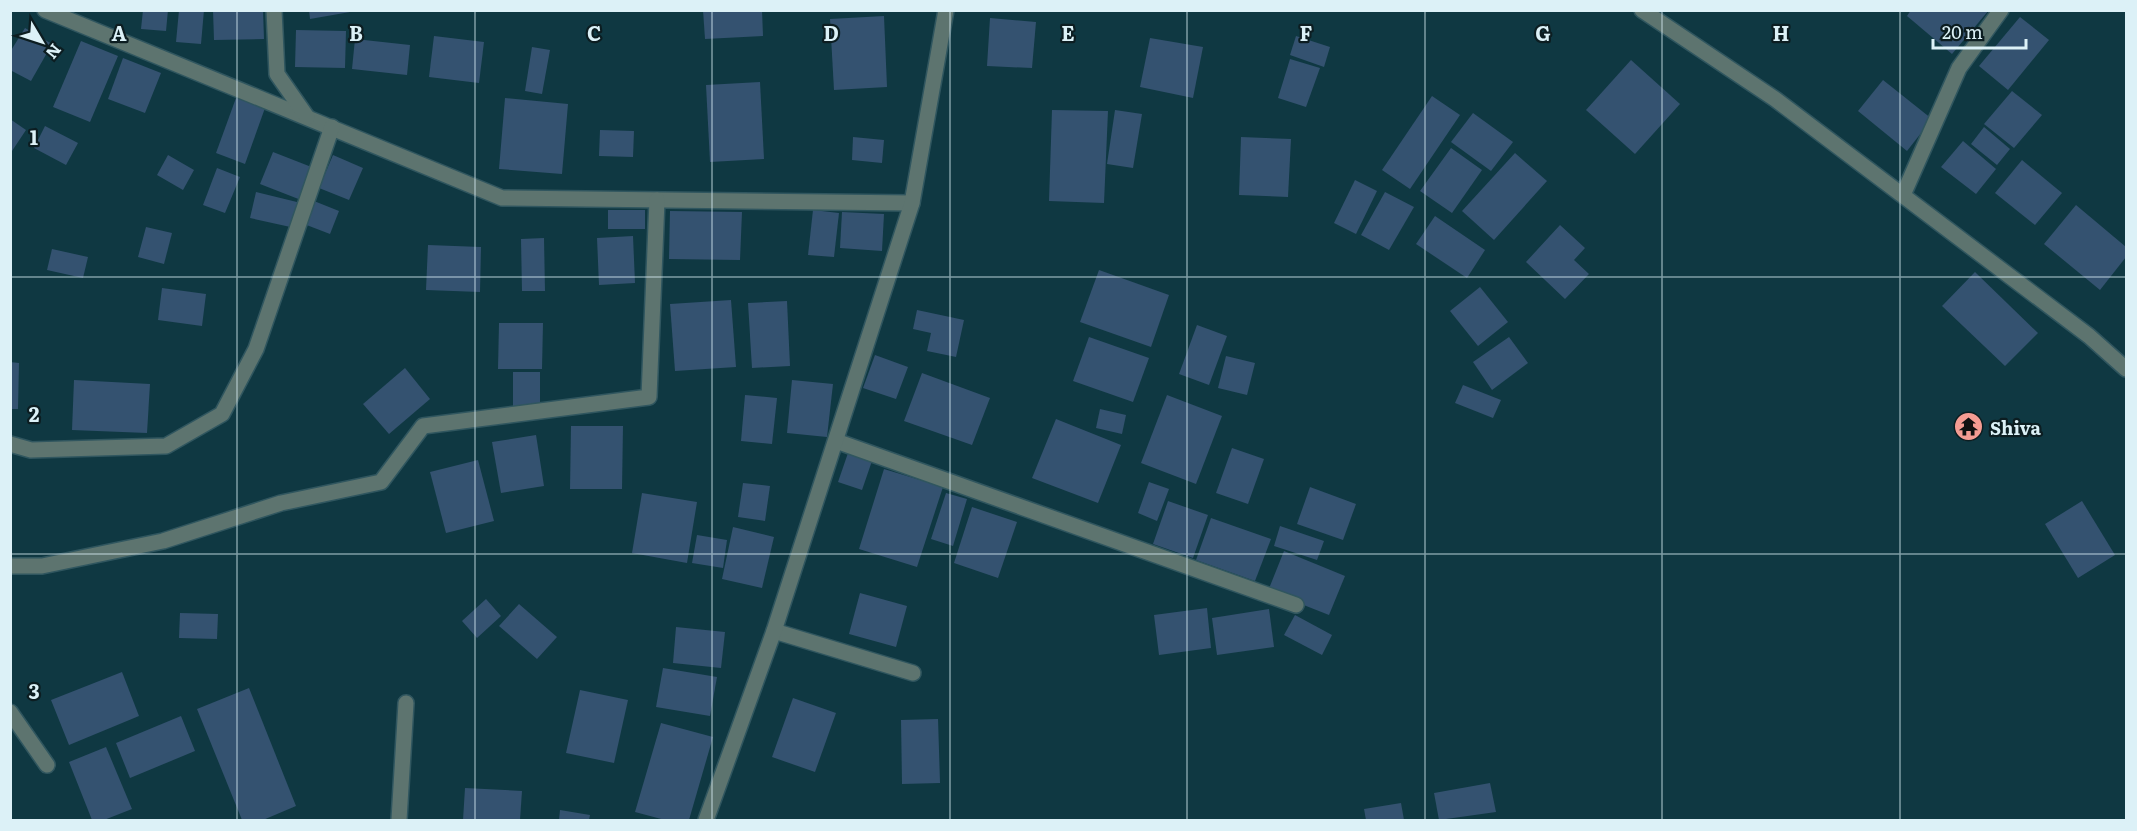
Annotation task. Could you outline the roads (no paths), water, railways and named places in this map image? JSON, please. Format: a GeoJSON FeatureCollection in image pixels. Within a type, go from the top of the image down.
{"type":"FeatureCollection","features":[{"type":"Feature","properties":{"kind":"street"},"geometry":{"type":"LineString","coordinates":[[45,10],[502,198],[912,203]]}},
{"type":"Feature","properties":{"kind":"street"},"geometry":{"type":"LineString","coordinates":[[274,10],[277,74],[307,117]]}},
{"type":"Feature","properties":{"kind":"street"},"geometry":{"type":"LineString","coordinates":[[706,820],[774,631],[912,203],[946,10]]}},
{"type":"Feature","properties":{"kind":"street"},"geometry":{"type":"LineString","coordinates":[[1642,10],[1775,99],[2089,336],[2127,369]]}},
{"type":"Feature","properties":{"kind":"street"},"geometry":{"type":"LineString","coordinates":[[1903,195],[1959,68],[2001,10]]}},
{"type":"Feature","properties":{"kind":"street"},"geometry":{"type":"LineString","coordinates":[[10,444],[31,450],[166,446],[222,414],[256,349],[332,127]]}},
{"type":"Feature","properties":{"kind":"street"},"geometry":{"type":"LineString","coordinates":[[10,566],[42,566],[163,540],[281,504],[381,482],[423,426],[649,397],[657,200]]}},
{"type":"Feature","properties":{"kind":"street"},"geometry":{"type":"LineString","coordinates":[[836,441],[1296,605]]}},
{"type":"Feature","properties":{"kind":"street"},"geometry":{"type":"LineString","coordinates":[[774,631],[913,673]]}},
{"type":"Feature","properties":{"kind":"street"},"geometry":{"type":"LineString","coordinates":[[399,820],[406,703]]}},
{"type":"Feature","properties":{"kind":"street"},"geometry":{"type":"LineString","coordinates":[[10,712],[47,765]]}},
{"type":"Feature","properties":{"kind":"place","name":"Shiva"},"geometry":{"type":"Point","coordinates":[1969,427]}}]}
